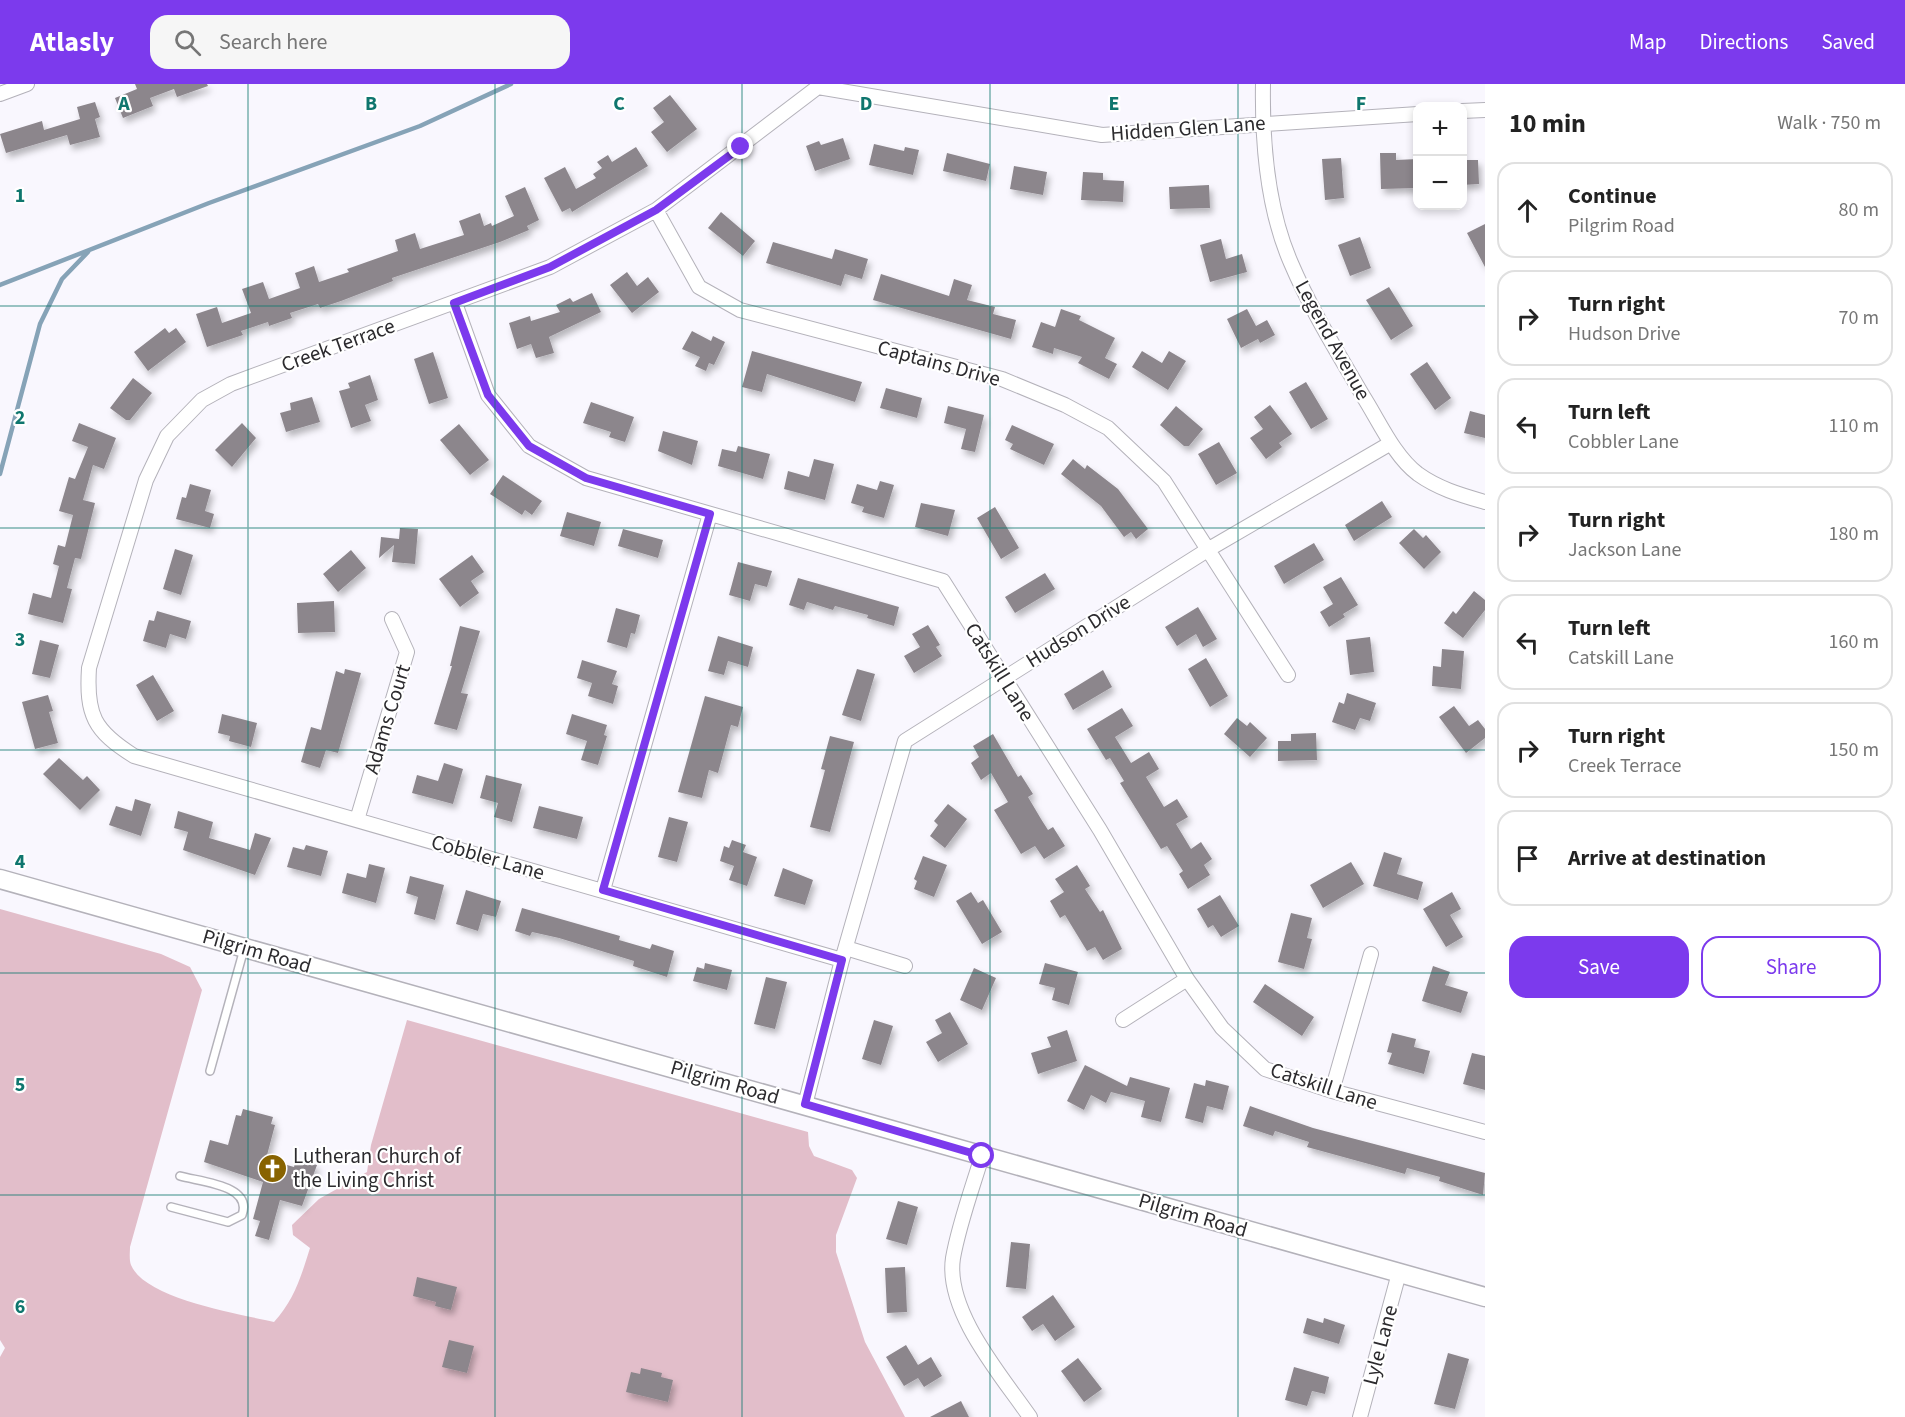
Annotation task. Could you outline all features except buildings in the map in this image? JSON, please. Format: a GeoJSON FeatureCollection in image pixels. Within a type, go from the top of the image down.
{"type":"FeatureCollection","features":[{"type":"Feature","properties":{"kind":"street"},"geometry":{"type":"LineString","coordinates":[[0,94],[27,84]]}},
{"type":"Feature","properties":{"kind":"street","name":"Legend Avenue"},"geometry":{"type":"LineString","coordinates":[[1263,84],[1262,122],[1271,196],[1290,262],[1320,323],[1391,443],[1416,472],[1443,489],[1485,502]]}},
{"type":"Feature","properties":{"kind":"street","name":"Hidden Glen Lane"},"geometry":{"type":"LineString","coordinates":[[818,85],[1102,135],[1262,122],[1413,114]]}},
{"type":"Feature","properties":{"kind":"street","name":"Creek Terrace"},"geometry":{"type":"LineString","coordinates":[[134,756],[115,744],[99,728],[87,698],[89,668],[146,480],[167,436],[202,400],[231,384],[550,267],[656,210],[818,85]]}},
{"type":"Feature","properties":{"kind":"street"},"geometry":{"type":"LineString","coordinates":[[1467,111],[1485,110]]}},
{"type":"Feature","properties":{"kind":"street","name":"Captains Drive"},"geometry":{"type":"LineString","coordinates":[[656,210],[699,287],[740,310],[1002,379],[1065,405],[1108,428],[1164,481],[1288,675]]}},
{"type":"Feature","properties":{"kind":"street","name":"Catskill Lane"},"geometry":{"type":"LineString","coordinates":[[454,303],[488,395],[529,446],[586,478],[943,581],[1100,830],[1187,979],[1222,1028],[1265,1069],[1332,1091],[1485,1132]]}},
{"type":"Feature","properties":{"kind":"street","name":"Hudson Drive"},"geometry":{"type":"LineString","coordinates":[[805,1104],[844,954],[905,741],[1209,549],[1391,443]]}},
{"type":"Feature","properties":{"kind":"street"},"geometry":{"type":"LineString","coordinates":[[603,890],[710,514]]}},
{"type":"Feature","properties":{"kind":"street","name":"Adams Court"},"geometry":{"type":"LineString","coordinates":[[357,820],[407,652],[392,619]]}},
{"type":"Feature","properties":{"kind":"street","name":"Cobbler Lane"},"geometry":{"type":"LineString","coordinates":[[134,756],[603,890],[844,954],[905,966]]}},
{"type":"Feature","properties":{"kind":"street","name":"Pilgrim Road"},"geometry":{"type":"LineString","coordinates":[[0,879],[1485,1297]]}},
{"type":"Feature","properties":{"kind":"street"},"geometry":{"type":"LineString","coordinates":[[1332,1091],[1371,954]]}},
{"type":"Feature","properties":{"kind":"street"},"geometry":{"type":"LineString","coordinates":[[1123,1020],[1187,979]]}},
{"type":"Feature","properties":{"kind":"street"},"geometry":{"type":"LineString","coordinates":[[982,1156],[953,1259],[953,1288],[962,1316],[1030,1417]]}},
{"type":"Feature","properties":{"kind":"street","name":"Lyle Lane"},"geometry":{"type":"LineString","coordinates":[[1360,1417],[1399,1273]]}},
{"type":"Feature","properties":{"kind":"lane"},"geometry":{"type":"LineString","coordinates":[[210,1071],[244,947]]}},
{"type":"Feature","properties":{"kind":"lane"},"geometry":{"type":"LineString","coordinates":[[171,1207],[228,1222],[242,1215],[244,1200],[237,1192],[180,1176]]}},
{"type":"Feature","properties":{"kind":"shaded area"},"geometry":{"type":"Polygon","coordinates":[[[0,909],[161,954],[190,967],[202,990],[130,1247],[131,1265],[140,1277],[154,1287],[195,1303],[274,1322],[292,1297],[310,1248],[293,1235],[292,1225],[319,1199],[367,1172],[371,1145],[407,1020],[808,1132],[809,1146],[814,1156],[852,1170],[857,1178],[836,1235],[836,1252],[865,1342],[905,1417],[0,1417],[0,1357],[5,1348],[0,1340],[0,909]]]}},
{"type":"Feature","properties":{"kind":"waterway"},"geometry":{"type":"LineString","coordinates":[[0,285],[209,203],[420,126],[511,84]]}},
{"type":"Feature","properties":{"kind":"waterway"},"geometry":{"type":"LineString","coordinates":[[0,474],[40,324],[62,279],[88,252]]}},
{"type":"Feature","properties":{"kind":"place","name":"Lutheran Church of the Living Christ"},"geometry":{"type":"Point","coordinates":[272,1168]}},
{"type":"Feature","properties":{"kind":"route"},"geometry":{"type":"LineString","coordinates":[[741,147],[656,210],[550,267],[454,303],[488,395],[529,446],[586,478],[710,514],[603,890],[842,960],[805,1104],[982,1156]]}}]}
